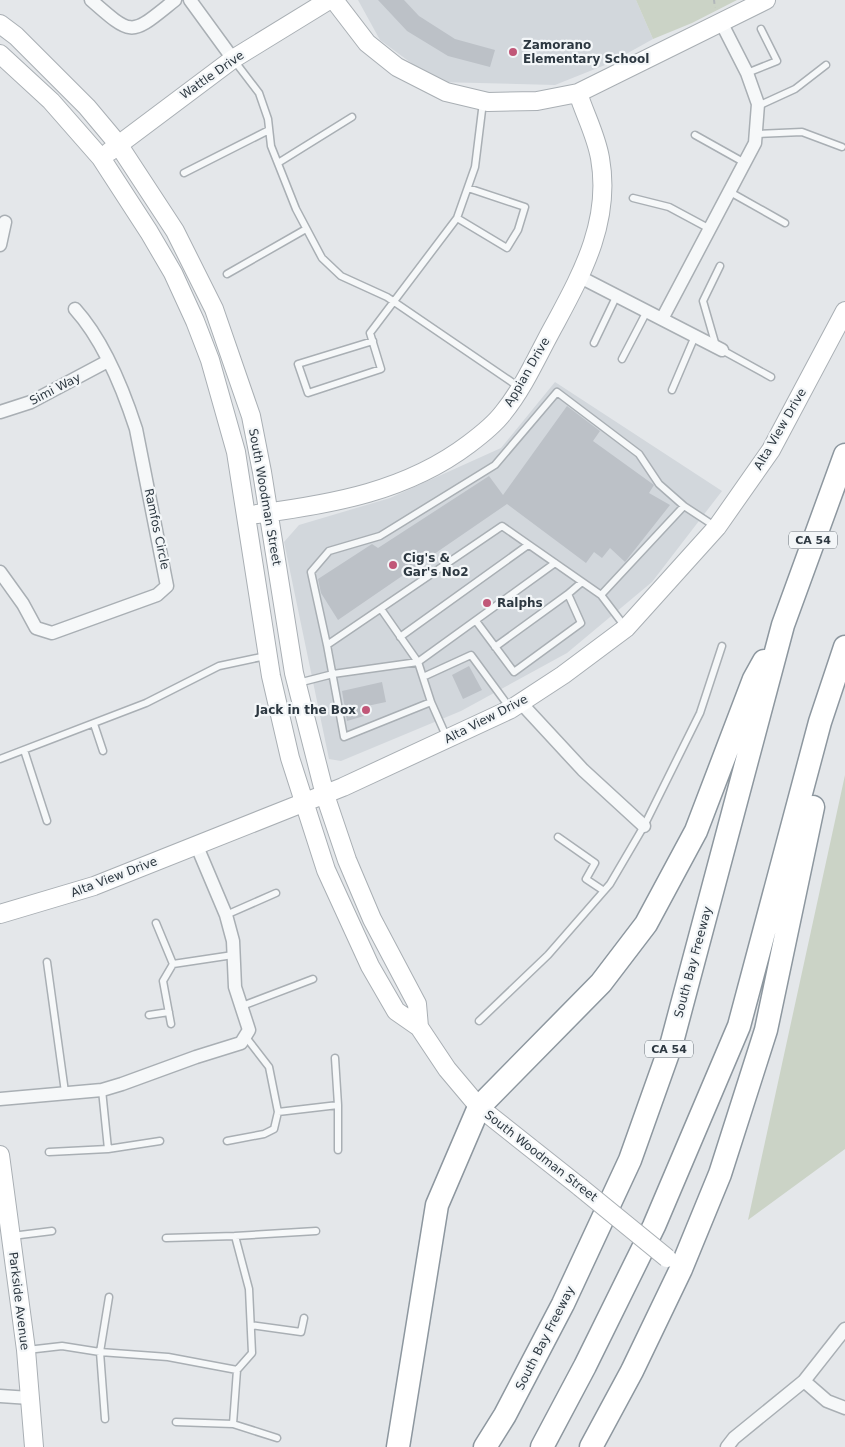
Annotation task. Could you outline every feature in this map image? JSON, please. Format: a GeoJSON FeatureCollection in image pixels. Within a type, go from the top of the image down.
{"type":"FeatureCollection","features":[{"type":"Feature","properties":{"kind":"highway","name":"South Bay Freeway"},"geometry":{"type":"LineString","coordinates":[[485,1447],[505,1415],[563,1304],[630,1160],[672,1042],[783,625],[845,455]]}},
{"type":"Feature","properties":{"kind":"highway"},"geometry":{"type":"LineString","coordinates":[[398,1447],[437,1205],[479,1107],[601,982],[646,924],[696,831],[754,679],[783,625]]}},
{"type":"Feature","properties":{"kind":"highway"},"geometry":{"type":"LineString","coordinates":[[542,1447],[585,1366],[654,1226],[739,1026],[820,722],[845,647]]}},
{"type":"Feature","properties":{"kind":"highway"},"geometry":{"type":"LineString","coordinates":[[591,1447],[632,1371],[674,1264],[720,1174],[766,1030],[810,818],[845,669]]}},
{"type":"Feature","properties":{"kind":"main road","name":"Wattle Drive"},"geometry":{"type":"LineString","coordinates":[[101,158],[233,59],[329,0]]}},
{"type":"Feature","properties":{"kind":"main road"},"geometry":{"type":"LineString","coordinates":[[334,0],[361,36],[397,67],[429,85],[483,102],[537,100],[578,93],[766,0]]}},
{"type":"Feature","properties":{"kind":"main road","name":"South Woodman Street"},"geometry":{"type":"LineString","coordinates":[[0,24],[16,36],[87,107],[118,144],[150,190],[175,231],[214,310],[251,416],[296,684],[325,795],[344,852],[372,918],[417,1004],[419,1027]]}},
{"type":"Feature","properties":{"kind":"main road","name":"South Woodman Street"},"geometry":{"type":"LineString","coordinates":[[0,54],[45,94],[101,158],[173,273],[195,321],[210,360],[236,452],[268,656],[290,758],[326,870],[370,966],[396,1011],[419,1027],[447,1069],[479,1107],[674,1264]]}},
{"type":"Feature","properties":{"kind":"main road","name":"Appian Drive"},"geometry":{"type":"LineString","coordinates":[[246,515],[357,497],[414,477],[449,458],[485,431],[502,414],[520,388],[580,277],[597,230],[602,187],[596,142],[578,93]]}},
{"type":"Feature","properties":{"kind":"main road","name":"Alta View Drive"},"geometry":{"type":"LineString","coordinates":[[0,914],[94,886],[196,844],[325,795],[516,706],[563,675],[626,628],[717,527],[772,450],[845,311]]}},
{"type":"Feature","properties":{"kind":"main road","name":"Parkside Avenue"},"geometry":{"type":"LineString","coordinates":[[0,1155],[26,1350],[34,1447]]}},
{"type":"Feature","properties":{"kind":"street"},"geometry":{"type":"LineString","coordinates":[[90,0],[119,25],[128,28],[142,26],[175,0]]}},
{"type":"Feature","properties":{"kind":"street"},"geometry":{"type":"LineString","coordinates":[[190,0],[233,59]]}},
{"type":"Feature","properties":{"kind":"street"},"geometry":{"type":"LineString","coordinates":[[662,319],[745,163],[756,134],[758,106],[747,72],[721,22]]}},
{"type":"Feature","properties":{"kind":"street"},"geometry":{"type":"LineString","coordinates":[[0,245],[5,222]]}},
{"type":"Feature","properties":{"kind":"street"},"geometry":{"type":"LineString","coordinates":[[580,277],[719,348]]}},
{"type":"Feature","properties":{"kind":"street","name":"Ramfos Circle"},"geometry":{"type":"LineString","coordinates":[[0,572],[23,604],[36,628],[52,633],[157,595],[168,586],[136,429],[128,404],[108,361],[85,320],[75,309]]}},
{"type":"Feature","properties":{"kind":"street","name":"Simi Way"},"geometry":{"type":"LineString","coordinates":[[0,412],[32,402],[108,361]]}},
{"type":"Feature","properties":{"kind":"street"},"geometry":{"type":"LineString","coordinates":[[516,706],[644,826]]}},
{"type":"Feature","properties":{"kind":"street"},"geometry":{"type":"LineString","coordinates":[[0,1100],[64,1092],[102,1090],[196,1056],[241,1043],[249,1030],[235,986],[233,941],[226,916],[196,844]]}},
{"type":"Feature","properties":{"kind":"street"},"geometry":{"type":"LineString","coordinates":[[727,1447],[734,1438],[804,1382],[845,1329]]}},
{"type":"Feature","properties":{"kind":"street"},"geometry":{"type":"LineString","coordinates":[[804,1382],[828,1401],[845,1408]]}},
{"type":"Feature","properties":{"kind":"street"},"geometry":{"type":"LineString","coordinates":[[0,1396],[30,1398]]}},
{"type":"Feature","properties":{"kind":"lane"},"geometry":{"type":"LineString","coordinates":[[747,72],[777,62],[761,29]]}},
{"type":"Feature","properties":{"kind":"lane"},"geometry":{"type":"LineString","coordinates":[[233,59],[259,93],[268,119],[271,146],[306,229],[322,258],[341,276],[393,301],[520,388]]}},
{"type":"Feature","properties":{"kind":"lane"},"geometry":{"type":"LineString","coordinates":[[758,106],[795,89],[826,66]]}},
{"type":"Feature","properties":{"kind":"lane"},"geometry":{"type":"LineString","coordinates":[[373,341],[298,364],[308,392],[380,368],[373,341],[370,333],[457,218],[475,167],[483,102]]}},
{"type":"Feature","properties":{"kind":"lane"},"geometry":{"type":"LineString","coordinates":[[278,163],[352,117]]}},
{"type":"Feature","properties":{"kind":"lane"},"geometry":{"type":"LineString","coordinates":[[184,173],[269,130]]}},
{"type":"Feature","properties":{"kind":"lane"},"geometry":{"type":"LineString","coordinates":[[756,134],[802,132],[842,147]]}},
{"type":"Feature","properties":{"kind":"lane"},"geometry":{"type":"LineString","coordinates":[[695,135],[745,163]]}},
{"type":"Feature","properties":{"kind":"lane"},"geometry":{"type":"LineString","coordinates":[[457,218],[506,248],[518,230],[525,207],[468,188]]}},
{"type":"Feature","properties":{"kind":"lane"},"geometry":{"type":"LineString","coordinates":[[730,192],[785,223]]}},
{"type":"Feature","properties":{"kind":"lane"},"geometry":{"type":"LineString","coordinates":[[633,198],[669,207],[710,229]]}},
{"type":"Feature","properties":{"kind":"lane"},"geometry":{"type":"LineString","coordinates":[[227,274],[306,229]]}},
{"type":"Feature","properties":{"kind":"lane"},"geometry":{"type":"LineString","coordinates":[[720,266],[703,301],[719,348],[771,377]]}},
{"type":"Feature","properties":{"kind":"lane"},"geometry":{"type":"LineString","coordinates":[[594,342],[616,295]]}},
{"type":"Feature","properties":{"kind":"lane"},"geometry":{"type":"LineString","coordinates":[[622,359],[647,311]]}},
{"type":"Feature","properties":{"kind":"lane"},"geometry":{"type":"LineString","coordinates":[[672,390],[695,336]]}},
{"type":"Feature","properties":{"kind":"lane"},"geometry":{"type":"LineString","coordinates":[[431,702],[344,737],[328,645],[311,572],[328,551],[380,536],[495,466],[557,392],[639,454],[659,484],[684,506],[717,527]]}},
{"type":"Feature","properties":{"kind":"lane"},"geometry":{"type":"LineString","coordinates":[[601,595],[684,506]]}},
{"type":"Feature","properties":{"kind":"lane"},"geometry":{"type":"LineString","coordinates":[[328,645],[502,526],[601,595],[626,628]]}},
{"type":"Feature","properties":{"kind":"lane"},"geometry":{"type":"LineString","coordinates":[[400,636],[528,545]]}},
{"type":"Feature","properties":{"kind":"lane"},"geometry":{"type":"LineString","coordinates":[[296,684],[333,674],[418,662],[555,563]]}},
{"type":"Feature","properties":{"kind":"lane"},"geometry":{"type":"LineString","coordinates":[[495,647],[582,582]]}},
{"type":"Feature","properties":{"kind":"lane"},"geometry":{"type":"LineString","coordinates":[[476,620],[514,672],[582,623],[568,594]]}},
{"type":"Feature","properties":{"kind":"lane"},"geometry":{"type":"LineString","coordinates":[[381,609],[418,662],[431,702],[448,739]]}},
{"type":"Feature","properties":{"kind":"lane"},"geometry":{"type":"LineString","coordinates":[[479,1021],[548,955],[604,891],[644,826],[700,714],[722,646]]}},
{"type":"Feature","properties":{"kind":"lane"},"geometry":{"type":"LineString","coordinates":[[423,677],[471,655],[516,706]]}},
{"type":"Feature","properties":{"kind":"lane"},"geometry":{"type":"LineString","coordinates":[[0,759],[94,724],[146,702],[219,666],[268,656]]}},
{"type":"Feature","properties":{"kind":"lane"},"geometry":{"type":"LineString","coordinates":[[94,724],[103,751]]}},
{"type":"Feature","properties":{"kind":"lane"},"geometry":{"type":"LineString","coordinates":[[24,750],[47,820]]}},
{"type":"Feature","properties":{"kind":"lane"},"geometry":{"type":"LineString","coordinates":[[558,838],[595,862],[586,879],[604,891]]}},
{"type":"Feature","properties":{"kind":"lane"},"geometry":{"type":"LineString","coordinates":[[226,916],[276,893]]}},
{"type":"Feature","properties":{"kind":"lane"},"geometry":{"type":"LineString","coordinates":[[156,923],[173,964]]}},
{"type":"Feature","properties":{"kind":"lane"},"geometry":{"type":"LineString","coordinates":[[171,1024],[162,981],[173,964],[233,955]]}},
{"type":"Feature","properties":{"kind":"lane"},"geometry":{"type":"LineString","coordinates":[[47,962],[64,1092]]}},
{"type":"Feature","properties":{"kind":"lane"},"geometry":{"type":"LineString","coordinates":[[242,1006],[313,979]]}},
{"type":"Feature","properties":{"kind":"lane"},"geometry":{"type":"LineString","coordinates":[[149,1015],[168,1012]]}},
{"type":"Feature","properties":{"kind":"lane"},"geometry":{"type":"LineString","coordinates":[[227,1142],[269,1131],[274,1128],[278,1112],[269,1066],[245,1036]]}},
{"type":"Feature","properties":{"kind":"lane"},"geometry":{"type":"LineString","coordinates":[[335,1058],[338,1150]]}},
{"type":"Feature","properties":{"kind":"lane"},"geometry":{"type":"LineString","coordinates":[[102,1090],[108,1150]]}},
{"type":"Feature","properties":{"kind":"lane"},"geometry":{"type":"LineString","coordinates":[[278,1112],[338,1105]]}},
{"type":"Feature","properties":{"kind":"lane"},"geometry":{"type":"LineString","coordinates":[[49,1152],[108,1150],[160,1141]]}},
{"type":"Feature","properties":{"kind":"lane"},"geometry":{"type":"LineString","coordinates":[[166,1238],[316,1231]]}},
{"type":"Feature","properties":{"kind":"lane"},"geometry":{"type":"LineString","coordinates":[[11,1236],[52,1232]]}},
{"type":"Feature","properties":{"kind":"lane"},"geometry":{"type":"LineString","coordinates":[[233,1424],[237,1370],[252,1353],[249,1289],[235,1236]]}},
{"type":"Feature","properties":{"kind":"lane"},"geometry":{"type":"LineString","coordinates":[[105,1419],[100,1352],[110,1298]]}},
{"type":"Feature","properties":{"kind":"lane"},"geometry":{"type":"LineString","coordinates":[[251,1325],[301,1332],[304,1318]]}},
{"type":"Feature","properties":{"kind":"lane"},"geometry":{"type":"LineString","coordinates":[[26,1350],[62,1346],[100,1352],[168,1357],[237,1370]]}},
{"type":"Feature","properties":{"kind":"lane"},"geometry":{"type":"LineString","coordinates":[[176,1422],[233,1424],[277,1438]]}},
{"type":"Feature","properties":{"kind":"shaded area","name":"Zamorano Elementary School"},"geometry":{"type":"Polygon","coordinates":[[[358,0],[636,0],[653,39],[610,63],[555,85],[437,82],[380,40],[358,0]]]}},
{"type":"Feature","properties":{"kind":"shaded area"},"geometry":{"type":"Polygon","coordinates":[[[636,0],[737,0],[692,23],[653,39],[636,0]]]}},
{"type":"Feature","properties":{"kind":"shaded area"},"geometry":{"type":"Polygon","coordinates":[[[555,382],[722,491],[652,582],[567,653],[461,711],[341,761],[329,759],[284,542],[299,525],[390,498],[501,448],[555,382]]]}},
{"type":"Feature","properties":{"kind":"shaded area"},"geometry":{"type":"Polygon","coordinates":[[[845,775],[845,1149],[748,1220],[845,775]]]}},
{"type":"Feature","properties":{"kind":"building"},"geometry":{"type":"Polygon","coordinates":[[[378,0],[404,0],[419,16],[455,39],[495,50],[490,67],[448,56],[407,31],[378,0]]]}},
{"type":"Feature","properties":{"kind":"building"},"geometry":{"type":"Polygon","coordinates":[[[567,406],[600,431],[593,441],[654,485],[649,493],[670,505],[625,562],[610,548],[602,558],[594,552],[586,563],[507,504],[338,620],[321,593],[318,579],[372,544],[378,548],[489,476],[503,495],[567,406]]]}},
{"type":"Feature","properties":{"kind":"building"},"geometry":{"type":"Polygon","coordinates":[[[469,666],[482,690],[463,699],[452,675],[469,666]]]}},
{"type":"Feature","properties":{"kind":"building"},"geometry":{"type":"Polygon","coordinates":[[[382,682],[386,702],[367,706],[367,709],[363,710],[364,716],[347,721],[342,691],[382,682]]]}},
{"type":"Feature","properties":{"kind":"place","name":"Zamorano Elementary School"},"geometry":{"type":"Point","coordinates":[513,52]}},
{"type":"Feature","properties":{"kind":"place","name":"Cig's & Gar's No2"},"geometry":{"type":"Point","coordinates":[393,565]}},
{"type":"Feature","properties":{"kind":"place","name":"Ralphs"},"geometry":{"type":"Point","coordinates":[487,603]}},
{"type":"Feature","properties":{"kind":"place","name":"Jack in the Box"},"geometry":{"type":"Point","coordinates":[366,710]}}]}
